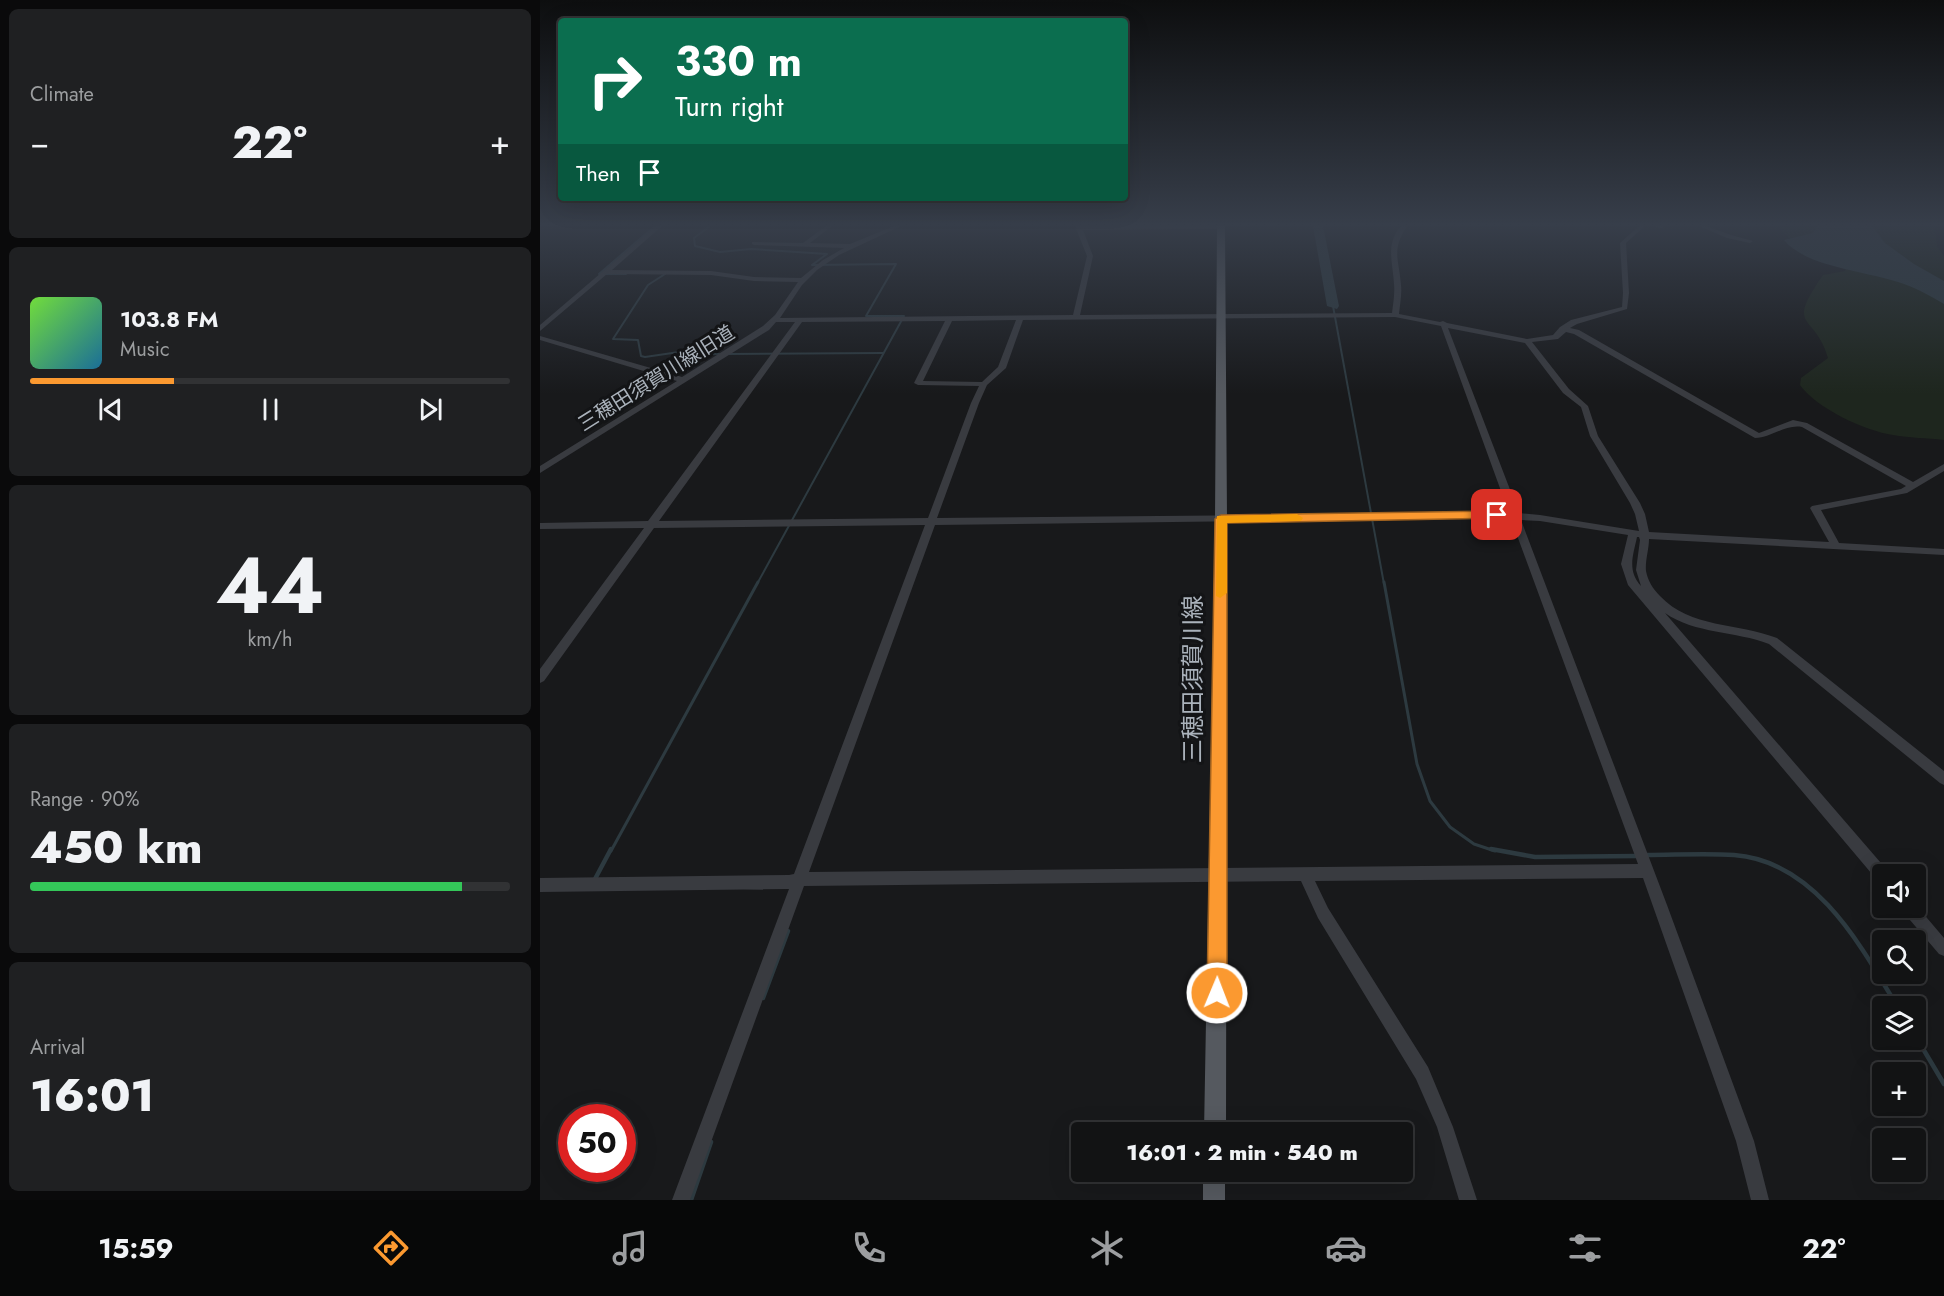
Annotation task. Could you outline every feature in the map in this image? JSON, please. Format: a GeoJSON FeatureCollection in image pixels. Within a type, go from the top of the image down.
{"type":"FeatureCollection","features":[{"type":"Feature","properties":{"kind":"main road","name":"三穂田須賀川線"},"geometry":{"type":"LineString","coordinates":[[1215,1122],[1221,519],[1220,282]]}},
{"type":"Feature","properties":{"kind":"main road"},"geometry":{"type":"LineString","coordinates":[[1214,1182],[1214,1200]]}},
{"type":"Feature","properties":{"kind":"street"},"geometry":{"type":"LineString","coordinates":[[540,329],[594,282]]}},
{"type":"Feature","properties":{"kind":"street","name":"三穂田須賀川線旧道"},"geometry":{"type":"LineString","coordinates":[[540,470],[777,320],[801,282]]}},
{"type":"Feature","properties":{"kind":"street"},"geometry":{"type":"LineString","coordinates":[[1076,318],[1084,282]]}},
{"type":"Feature","properties":{"kind":"street"},"geometry":{"type":"LineString","coordinates":[[1395,315],[1397,282]]}},
{"type":"Feature","properties":{"kind":"street"},"geometry":{"type":"LineString","coordinates":[[777,320],[1395,315],[1527,341],[1554,338],[1577,320],[1625,309],[1625,282]]}},
{"type":"Feature","properties":{"kind":"street"},"geometry":{"type":"LineString","coordinates":[[950,318],[918,383],[984,384]]}},
{"type":"Feature","properties":{"kind":"street"},"geometry":{"type":"LineString","coordinates":[[681,1200],[984,384],[1002,368],[1020,318]]}},
{"type":"Feature","properties":{"kind":"street"},"geometry":{"type":"LineString","coordinates":[[540,678],[800,320]]}},
{"type":"Feature","properties":{"kind":"street"},"geometry":{"type":"LineString","coordinates":[[1443,323],[1745,1141],[1761,1200]]}},
{"type":"Feature","properties":{"kind":"street"},"geometry":{"type":"LineString","coordinates":[[1563,329],[1576,332],[1758,436],[1793,423],[1804,425],[1914,486]]}},
{"type":"Feature","properties":{"kind":"street"},"geometry":{"type":"LineString","coordinates":[[540,338],[683,380]]}},
{"type":"Feature","properties":{"kind":"street"},"geometry":{"type":"LineString","coordinates":[[1527,341],[1569,394],[1585,407],[1595,437],[1637,507],[1639,572],[1647,586],[1667,610],[1690,620],[1760,634],[1773,641],[1944,779]]}},
{"type":"Feature","properties":{"kind":"street"},"geometry":{"type":"LineString","coordinates":[[1836,546],[1815,508],[1899,492],[1914,486],[1944,466]]}},
{"type":"Feature","properties":{"kind":"street"},"geometry":{"type":"LineString","coordinates":[[540,526],[1514,516],[1639,534],[1944,552]]}},
{"type":"Feature","properties":{"kind":"street"},"geometry":{"type":"LineString","coordinates":[[1639,534],[1626,564],[1632,582],[1872,864]]}},
{"type":"Feature","properties":{"kind":"street"},"geometry":{"type":"LineString","coordinates":[[540,885],[789,882],[800,879],[1218,876],[1305,873],[1647,872]]}},
{"type":"Feature","properties":{"kind":"street"},"geometry":{"type":"LineString","coordinates":[[1305,873],[1309,887],[1323,913],[1422,1073],[1445,1127],[1468,1200]]}},
{"type":"Feature","properties":{"kind":"street"},"geometry":{"type":"LineString","coordinates":[[1918,918],[1944,949]]}},
{"type":"Feature","properties":{"kind":"shaded area"},"geometry":{"type":"Polygon","coordinates":[[[1818,282],[1944,282],[1944,440],[1899,436],[1869,429],[1829,410],[1807,394],[1800,385],[1801,378],[1828,358],[1804,314],[1811,293],[1818,282]]]}},
{"type":"Feature","properties":{"kind":"shaded area"},"geometry":{"type":"Polygon","coordinates":[[[1898,282],[1944,282],[1944,304],[1921,292],[1898,282]]]}},
{"type":"Feature","properties":{"kind":"waterway"},"geometry":{"type":"LineString","coordinates":[[653,282],[648,285],[613,339],[638,340],[641,356],[645,357],[679,352],[719,354]]}},
{"type":"Feature","properties":{"kind":"waterway"},"geometry":{"type":"LineString","coordinates":[[757,584],[904,316],[866,316],[886,282]]}},
{"type":"Feature","properties":{"kind":"waterway"},"geometry":{"type":"LineString","coordinates":[[1328,282],[1333,306]]}},
{"type":"Feature","properties":{"kind":"waterway"},"geometry":{"type":"LineString","coordinates":[[1333,306],[1384,584]]}},
{"type":"Feature","properties":{"kind":"waterway"},"geometry":{"type":"LineString","coordinates":[[726,354],[883,353]]}},
{"type":"Feature","properties":{"kind":"waterway"},"geometry":{"type":"LineString","coordinates":[[611,851],[758,582]]}},
{"type":"Feature","properties":{"kind":"waterway"},"geometry":{"type":"LineString","coordinates":[[1384,582],[1417,764],[1430,801],[1450,827],[1474,844],[1495,851]]}},
{"type":"Feature","properties":{"kind":"waterway"},"geometry":{"type":"LineString","coordinates":[[595,879],[611,849]]}},
{"type":"Feature","properties":{"kind":"waterway"},"geometry":{"type":"LineString","coordinates":[[1491,849],[1535,857],[1637,856]]}},
{"type":"Feature","properties":{"kind":"waterway"},"geometry":{"type":"LineString","coordinates":[[1646,855],[1734,855],[1763,861],[1788,872],[1811,889],[1832,910],[1851,933],[1891,996]]}},
{"type":"Feature","properties":{"kind":"waterway"},"geometry":{"type":"LineString","coordinates":[[763,998],[788,931]]}},
{"type":"Feature","properties":{"kind":"waterway"},"geometry":{"type":"LineString","coordinates":[[1924,1050],[1944,1084]]}},
{"type":"Feature","properties":{"kind":"waterway"},"geometry":{"type":"LineString","coordinates":[[691,1200],[711,1142]]}},
{"type":"Feature","properties":{"kind":"slow traffic"},"geometry":{"type":"LineString","coordinates":[[1220,593],[1221,519],[1297,518]]}},
{"type":"Feature","properties":{"kind":"route"},"geometry":{"type":"LineString","coordinates":[[1217,993],[1221,519],[1497,515]]}}]}
